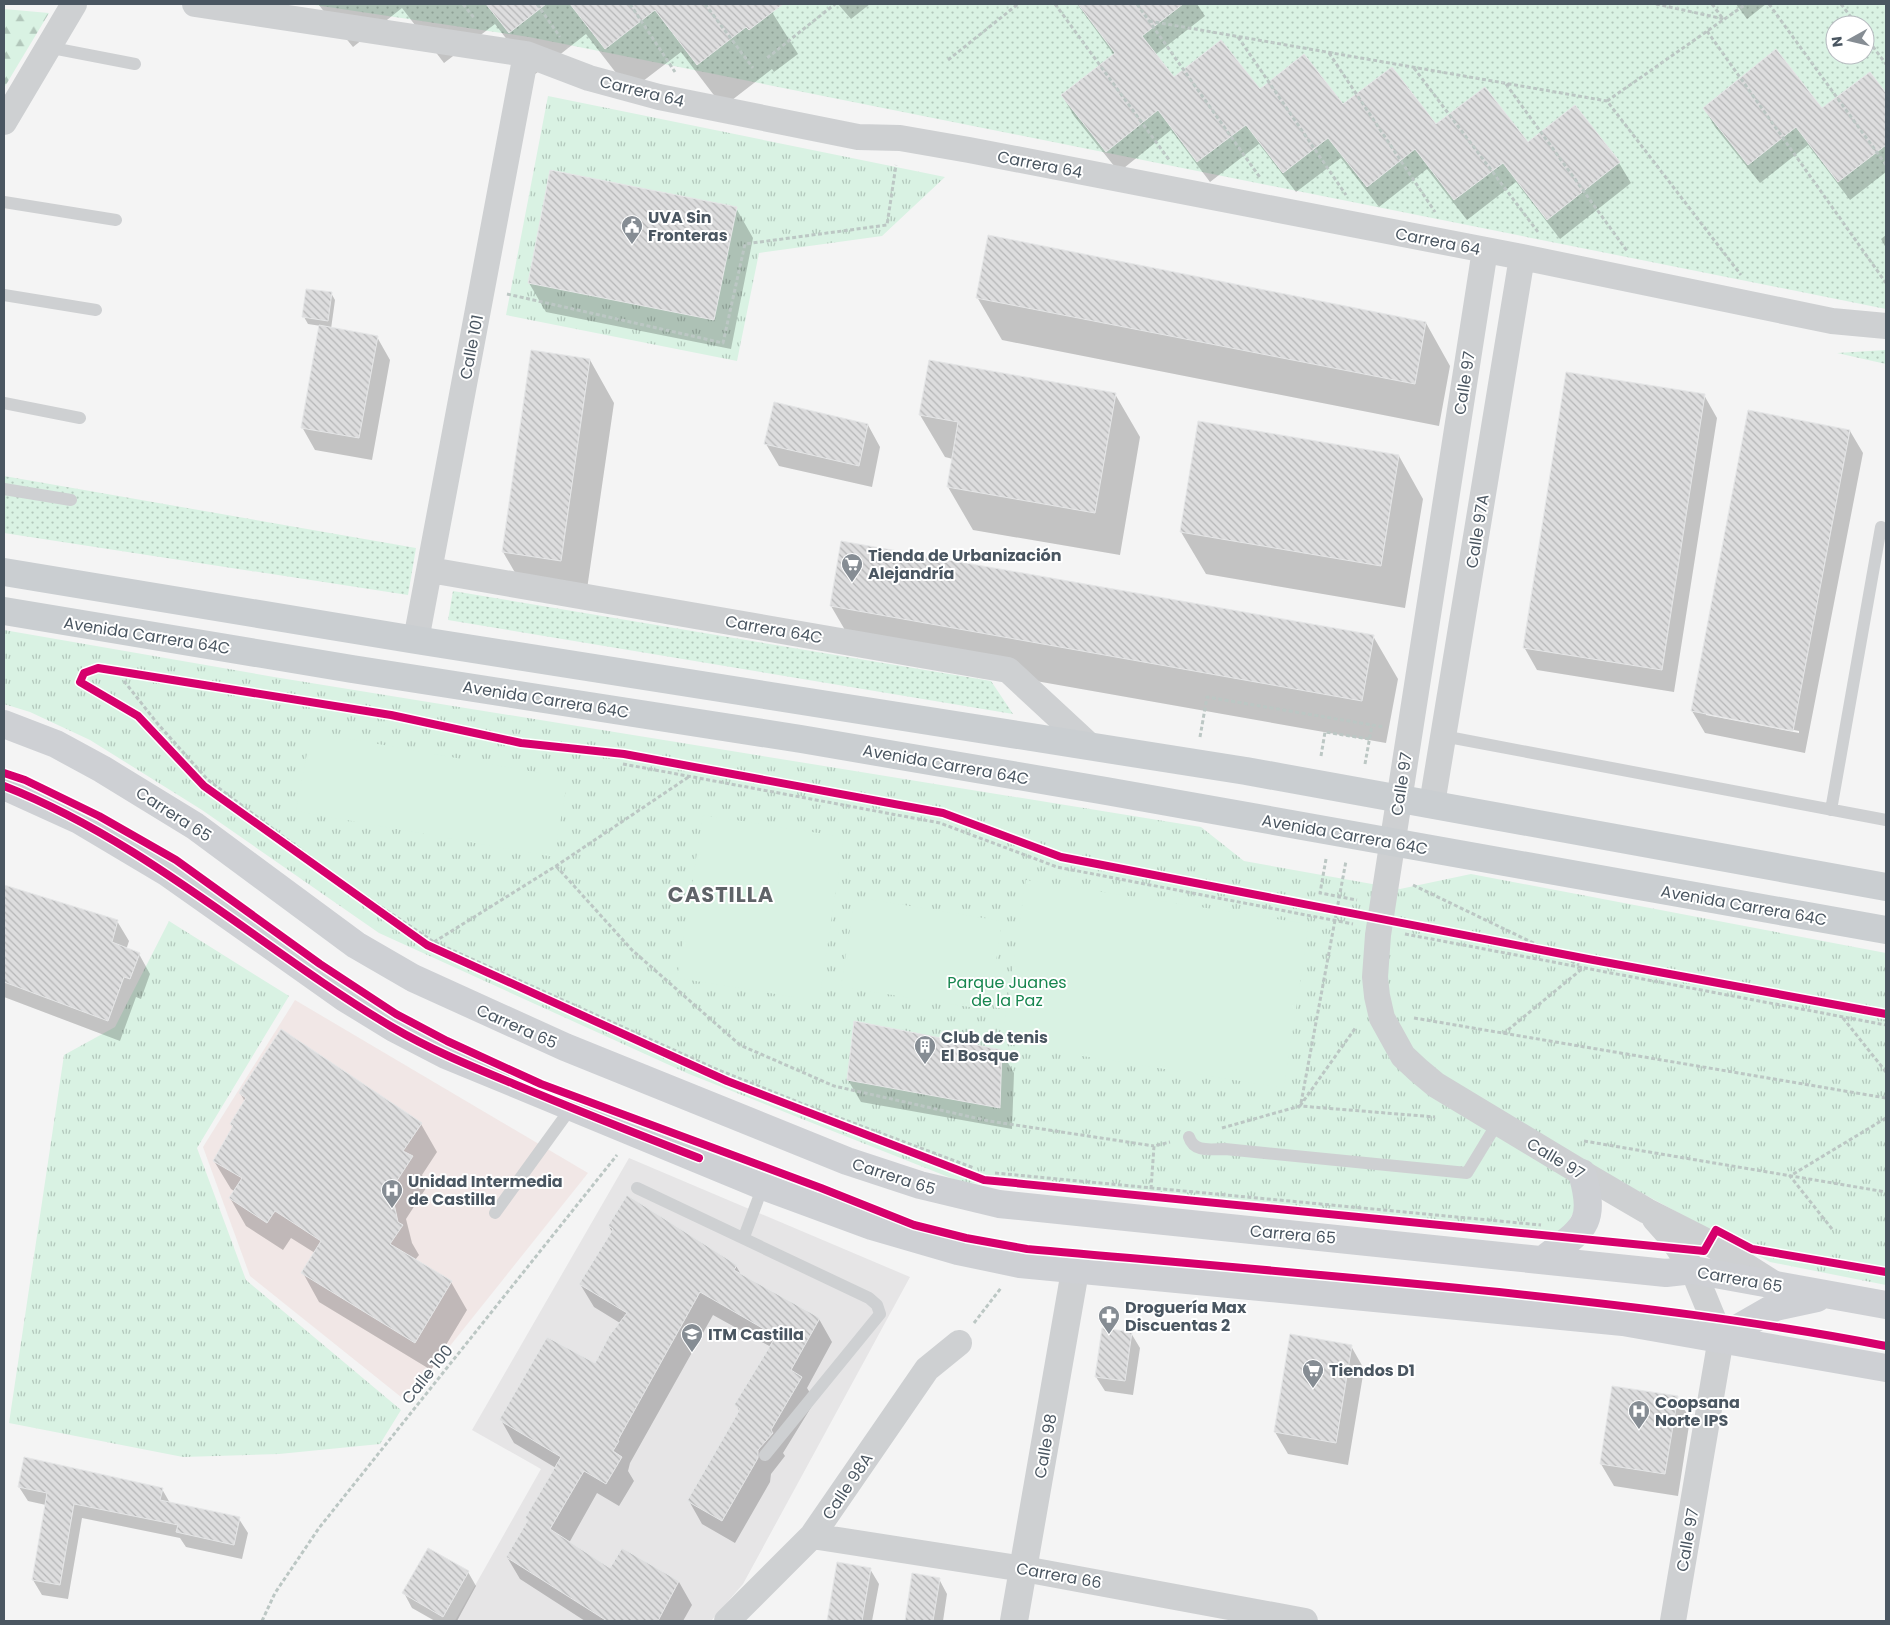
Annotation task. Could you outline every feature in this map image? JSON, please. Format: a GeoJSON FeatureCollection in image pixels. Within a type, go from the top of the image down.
{"type":"FeatureCollection","features":[{"type":"Feature","properties":{"kind":"main road"},"geometry":{"type":"LineString","coordinates":[[4,572],[416,640],[1246,771],[1886,887]]}},
{"type":"Feature","properties":{"kind":"main road","name":"Avenida Carrera 64C"},"geometry":{"type":"LineString","coordinates":[[4,611],[352,669],[801,739],[1886,930]]}},
{"type":"Feature","properties":{"kind":"main road","name":"Carrera 65"},"geometry":{"type":"LineString","coordinates":[[4,724],[56,744],[102,769],[195,826],[356,945],[413,978],[565,1047],[848,1161],[920,1185],[999,1204],[1666,1273],[1693,1270],[1886,1305]]}},
{"type":"Feature","properties":{"kind":"main road"},"geometry":{"type":"LineString","coordinates":[[4,786],[79,820],[168,873],[304,971],[394,1028],[446,1055],[763,1186],[872,1226],[958,1251],[1020,1264],[1075,1271],[1623,1322],[1886,1368]]}},
{"type":"Feature","properties":{"kind":"main road"},"geometry":{"type":"LineString","coordinates":[[1544,1259],[1562,1232],[1584,1224],[1589,1212],[1590,1198],[1582,1173]]}},
{"type":"Feature","properties":{"kind":"main road"},"geometry":{"type":"LineString","coordinates":[[1721,1338],[1775,1307],[1834,1296]]}},
{"type":"Feature","properties":{"kind":"street"},"geometry":{"type":"LineString","coordinates":[[4,122],[46,47],[74,4]]}},
{"type":"Feature","properties":{"kind":"street","name":"Carrera 64"},"geometry":{"type":"LineString","coordinates":[[195,4],[526,54],[589,78],[659,97],[858,137],[900,138],[1457,244],[1832,320],[1886,326]]}},
{"type":"Feature","properties":{"kind":"street","name":"Calle 101"},"geometry":{"type":"LineString","coordinates":[[416,640],[526,54]]}},
{"type":"Feature","properties":{"kind":"street","name":"Calle 97"},"geometry":{"type":"LineString","coordinates":[[1485,250],[1408,741],[1390,934],[1375,959],[1377,996],[1382,1018],[1403,1056],[1436,1085],[1647,1211],[1708,1242],[1778,1286]]}},
{"type":"Feature","properties":{"kind":"street","name":"Calle 97A"},"geometry":{"type":"LineString","coordinates":[[1432,804],[1522,257]]}},
{"type":"Feature","properties":{"kind":"street","name":"Carrera 64C"},"geometry":{"type":"LineString","coordinates":[[430,570],[1008,670],[1090,746]]}},
{"type":"Feature","properties":{"kind":"street","name":"Calle 97"},"geometry":{"type":"LineString","coordinates":[[1647,1211],[1671,1237],[1693,1270],[1721,1338],[1673,1621]]}},
{"type":"Feature","properties":{"kind":"street","name":"Calle 98"},"geometry":{"type":"LineString","coordinates":[[1014,1621],[1075,1271]]}},
{"type":"Feature","properties":{"kind":"street","name":"Calle 98A"},"geometry":{"type":"LineString","coordinates":[[726,1621],[812,1536],[927,1369],[958,1343]]}},
{"type":"Feature","properties":{"kind":"street","name":"Carrera 66"},"geometry":{"type":"LineString","coordinates":[[812,1536],[1024,1569],[1305,1621]]}},
{"type":"Feature","properties":{"kind":"lane"},"geometry":{"type":"LineString","coordinates":[[46,47],[135,64]]}},
{"type":"Feature","properties":{"kind":"lane"},"geometry":{"type":"LineString","coordinates":[[4,202],[116,220]]}},
{"type":"Feature","properties":{"kind":"lane"},"geometry":{"type":"LineString","coordinates":[[4,295],[96,310]]}},
{"type":"Feature","properties":{"kind":"lane"},"geometry":{"type":"LineString","coordinates":[[4,403],[80,418]]}},
{"type":"Feature","properties":{"kind":"lane"},"geometry":{"type":"LineString","coordinates":[[4,489],[71,500]]}},
{"type":"Feature","properties":{"kind":"lane"},"geometry":{"type":"LineString","coordinates":[[1831,810],[1881,527]]}},
{"type":"Feature","properties":{"kind":"lane"},"geometry":{"type":"LineString","coordinates":[[1443,736],[1886,820]]}},
{"type":"Feature","properties":{"kind":"lane"},"geometry":{"type":"LineString","coordinates":[[494,1213],[571,1108]]}},
{"type":"Feature","properties":{"kind":"lane"},"geometry":{"type":"LineString","coordinates":[[1189,1137],[1191,1142],[1199,1149],[1467,1173],[1498,1122]]}},
{"type":"Feature","properties":{"kind":"lane"},"geometry":{"type":"LineString","coordinates":[[744,1237],[763,1186]]}},
{"type":"Feature","properties":{"kind":"lane"},"geometry":{"type":"LineString","coordinates":[[637,1188],[744,1237],[869,1298],[877,1305],[880,1314],[765,1455]]}},
{"type":"Feature","properties":{"kind":"path"},"geometry":{"type":"LineString","coordinates":[[630,4],[695,104]]}},
{"type":"Feature","properties":{"kind":"path"},"geometry":{"type":"LineString","coordinates":[[705,4],[753,68]]}},
{"type":"Feature","properties":{"kind":"path"},"geometry":{"type":"LineString","coordinates":[[827,4],[830,8]]}},
{"type":"Feature","properties":{"kind":"path"},"geometry":{"type":"LineString","coordinates":[[768,58],[835,4]]}},
{"type":"Feature","properties":{"kind":"path"},"geometry":{"type":"LineString","coordinates":[[948,60],[1018,4]]}},
{"type":"Feature","properties":{"kind":"path"},"geometry":{"type":"LineString","coordinates":[[1055,4],[1194,194]]}},
{"type":"Feature","properties":{"kind":"path"},"geometry":{"type":"LineString","coordinates":[[1137,4],[1283,211]]}},
{"type":"Feature","properties":{"kind":"path"},"geometry":{"type":"LineString","coordinates":[[1656,4],[1724,19]]}},
{"type":"Feature","properties":{"kind":"path"},"geometry":{"type":"LineString","coordinates":[[1712,4],[1724,19]]}},
{"type":"Feature","properties":{"kind":"path"},"geometry":{"type":"LineString","coordinates":[[1607,101],[1746,4]]}},
{"type":"Feature","properties":{"kind":"path"},"geometry":{"type":"LineString","coordinates":[[1769,4],[1886,165]]}},
{"type":"Feature","properties":{"kind":"path"},"geometry":{"type":"LineString","coordinates":[[1841,4],[1849,15]]}},
{"type":"Feature","properties":{"kind":"path"},"geometry":{"type":"LineString","coordinates":[[1149,22],[1607,101],[1766,307]]}},
{"type":"Feature","properties":{"kind":"path"},"geometry":{"type":"LineString","coordinates":[[1707,31],[1886,283]]}},
{"type":"Feature","properties":{"kind":"path"},"geometry":{"type":"LineString","coordinates":[[1238,37],[1368,227]]}},
{"type":"Feature","properties":{"kind":"path"},"geometry":{"type":"LineString","coordinates":[[1875,49],[1886,64]]}},
{"type":"Feature","properties":{"kind":"path"},"geometry":{"type":"LineString","coordinates":[[1328,52],[1457,244]]}},
{"type":"Feature","properties":{"kind":"path"},"geometry":{"type":"LineString","coordinates":[[1413,67],[1562,265]]}},
{"type":"Feature","properties":{"kind":"path"},"geometry":{"type":"LineString","coordinates":[[1506,83],[1651,283]]}},
{"type":"Feature","properties":{"kind":"path"},"geometry":{"type":"LineString","coordinates":[[482,288],[723,343],[745,244],[887,225],[900,138]]}},
{"type":"Feature","properties":{"kind":"path"},"geometry":{"type":"LineString","coordinates":[[124,681],[157,723],[208,780],[342,881],[434,942],[716,1069],[976,1172]]}},
{"type":"Feature","properties":{"kind":"path"},"geometry":{"type":"LineString","coordinates":[[1200,738],[1207,697],[1408,741]]}},
{"type":"Feature","properties":{"kind":"path"},"geometry":{"type":"LineString","coordinates":[[151,730],[204,786],[426,945],[727,1081],[976,1172]]}},
{"type":"Feature","properties":{"kind":"path"},"geometry":{"type":"LineString","coordinates":[[1321,759],[1325,732],[1369,739]]}},
{"type":"Feature","properties":{"kind":"path"},"geometry":{"type":"LineString","coordinates":[[623,764],[940,823],[1058,867],[1354,924]]}},
{"type":"Feature","properties":{"kind":"path"},"geometry":{"type":"LineString","coordinates":[[434,942],[556,866],[690,776]]}},
{"type":"Feature","properties":{"kind":"path"},"geometry":{"type":"LineString","coordinates":[[1331,831],[1320,894],[1362,901]]}},
{"type":"Feature","properties":{"kind":"path"},"geometry":{"type":"LineString","coordinates":[[556,866],[632,950],[740,1045],[834,1086],[989,1121],[1154,1146]]}},
{"type":"Feature","properties":{"kind":"path"},"geometry":{"type":"LineString","coordinates":[[1410,884],[1584,968]]}},
{"type":"Feature","properties":{"kind":"path"},"geometry":{"type":"LineString","coordinates":[[1340,897],[1300,1106],[1443,1118]]}},
{"type":"Feature","properties":{"kind":"path"},"geometry":{"type":"LineString","coordinates":[[1327,909],[1347,912]]}},
{"type":"Feature","properties":{"kind":"path"},"geometry":{"type":"LineString","coordinates":[[1390,934],[1886,1024]]}},
{"type":"Feature","properties":{"kind":"path"},"geometry":{"type":"LineString","coordinates":[[1522,947],[1588,959]]}},
{"type":"Feature","properties":{"kind":"path"},"geometry":{"type":"LineString","coordinates":[[1503,1034],[1584,968]]}},
{"type":"Feature","properties":{"kind":"path"},"geometry":{"type":"LineString","coordinates":[[1406,1016],[1886,1098]]}},
{"type":"Feature","properties":{"kind":"path"},"geometry":{"type":"LineString","coordinates":[[1842,1017],[1886,1072]]}},
{"type":"Feature","properties":{"kind":"path"},"geometry":{"type":"LineString","coordinates":[[1790,1176],[1886,1118]]}},
{"type":"Feature","properties":{"kind":"path"},"geometry":{"type":"LineString","coordinates":[[1575,1140],[1886,1192]]}},
{"type":"Feature","properties":{"kind":"path"},"geometry":{"type":"LineString","coordinates":[[986,1172],[1562,1232]]}},
{"type":"Feature","properties":{"kind":"path"},"geometry":{"type":"LineString","coordinates":[[1790,1176],[1832,1229]]}},
{"type":"Feature","properties":{"kind":"path"},"geometry":{"type":"LineString","coordinates":[[994,1181],[1562,1232]]}},
{"type":"Feature","properties":{"kind":"path"},"geometry":{"type":"LineString","coordinates":[[958,1343],[1020,1264]]}},
{"type":"Feature","properties":{"kind":"shaded area","name":"Unidad Intermedia de Castilla"},"geometry":{"type":"Polygon","coordinates":[[[295,1000],[588,1173],[406,1401],[250,1276],[203,1147],[295,1000]]]}},
{"type":"Feature","properties":{"kind":"shaded area","name":"ITM Castilla"},"geometry":{"type":"Polygon","coordinates":[[[629,1158],[910,1277],[743,1584],[711,1621],[455,1621],[541,1469],[472,1430],[629,1158]]]}},
{"type":"Feature","properties":{"kind":"green space"},"geometry":{"type":"Polygon","coordinates":[[[308,4],[1886,4],[1886,309],[529,37],[308,4]]]}},
{"type":"Feature","properties":{"kind":"green space"},"geometry":{"type":"Polygon","coordinates":[[[4,9],[49,13],[4,88],[4,9]]]}},
{"type":"Feature","properties":{"kind":"green space"},"geometry":{"type":"Polygon","coordinates":[[[548,96],[945,177],[882,236],[759,253],[737,361],[506,315],[548,96]]]}},
{"type":"Feature","properties":{"kind":"green space"},"geometry":{"type":"Polygon","coordinates":[[[1886,350],[1886,364],[1837,353],[1886,350]]]}},
{"type":"Feature","properties":{"kind":"green space"},"geometry":{"type":"Polygon","coordinates":[[[4,476],[416,548],[408,595],[4,533],[4,476]]]}},
{"type":"Feature","properties":{"kind":"green space"},"geometry":{"type":"Polygon","coordinates":[[[453,591],[991,681],[1013,714],[448,620],[453,591]]]}},
{"type":"Feature","properties":{"kind":"green space","name":"Parque Juanes de la Paz"},"geometry":{"type":"Polygon","coordinates":[[[4,630],[274,677],[1201,827],[1244,861],[1400,889],[1471,874],[1886,953],[1886,1285],[1770,1262],[1597,1169],[1559,1239],[961,1182],[689,1074],[379,933],[202,810],[90,740],[30,712],[4,704],[4,630]]]}},
{"type":"Feature","properties":{"kind":"green space"},"geometry":{"type":"Polygon","coordinates":[[[311,732],[568,778],[554,857],[296,811],[311,732]]]}},
{"type":"Feature","properties":{"kind":"green space"},"geometry":{"type":"Polygon","coordinates":[[[703,815],[844,837],[819,1001],[677,978],[703,815]]]}},
{"type":"Feature","properties":{"kind":"green space"},"geometry":{"type":"Polygon","coordinates":[[[1026,880],[1309,924],[1284,1088],[1001,1043],[1026,880]]]}},
{"type":"Feature","properties":{"kind":"green space"},"geometry":{"type":"Polygon","coordinates":[[[855,897],[1002,921],[989,1010],[841,987],[855,897]]]}},
{"type":"Feature","properties":{"kind":"green space"},"geometry":{"type":"Polygon","coordinates":[[[169,921],[289,996],[197,1148],[246,1280],[401,1410],[380,1444],[279,1454],[183,1457],[9,1423],[64,1055],[115,1027],[169,921]]]}},
{"type":"Feature","properties":{"kind":"building"},"geometry":{"type":"Polygon","coordinates":[[[486,4],[546,4],[509,33],[486,4]]]}},
{"type":"Feature","properties":{"kind":"building"},"geometry":{"type":"Polygon","coordinates":[[[570,4],[783,4],[749,30],[746,27],[697,65],[655,10],[605,49],[570,4]]]}},
{"type":"Feature","properties":{"kind":"building"},"geometry":{"type":"Polygon","coordinates":[[[1078,4],[1183,4],[1142,36],[1174,77],[1221,40],[1260,89],[1304,54],[1343,104],[1392,67],[1436,124],[1485,87],[1528,142],[1575,105],[1620,162],[1547,220],[1503,163],[1454,200],[1415,149],[1367,187],[1328,138],[1283,173],[1246,125],[1197,162],[1158,110],[1106,152],[1061,95],[1115,53],[1078,4]]]}},
{"type":"Feature","properties":{"kind":"building"},"geometry":{"type":"Polygon","coordinates":[[[1776,49],[1822,108],[1870,72],[1886,93],[1886,145],[1838,182],[1796,127],[1748,165],[1703,108],[1776,49]]]}},
{"type":"Feature","properties":{"kind":"building","name":"UVA Sin Fronteras"},"geometry":{"type":"Polygon","coordinates":[[[550,170],[737,207],[714,320],[528,283],[550,170]]]}},
{"type":"Feature","properties":{"kind":"building"},"geometry":{"type":"Polygon","coordinates":[[[988,235],[1426,322],[1415,384],[976,298],[988,235]]]}},
{"type":"Feature","properties":{"kind":"building"},"geometry":{"type":"Polygon","coordinates":[[[306,289],[332,292],[328,321],[302,317],[306,289]]]}},
{"type":"Feature","properties":{"kind":"building"},"geometry":{"type":"Polygon","coordinates":[[[319,325],[378,336],[359,438],[301,428],[319,325]]]}},
{"type":"Feature","properties":{"kind":"building"},"geometry":{"type":"Polygon","coordinates":[[[531,350],[590,359],[561,561],[502,552],[531,350]]]}},
{"type":"Feature","properties":{"kind":"building"},"geometry":{"type":"Polygon","coordinates":[[[929,360],[1116,393],[1095,513],[947,487],[958,422],[919,415],[929,360]]]}},
{"type":"Feature","properties":{"kind":"building"},"geometry":{"type":"Polygon","coordinates":[[[1566,372],[1705,394],[1662,670],[1523,648],[1566,372]]]}},
{"type":"Feature","properties":{"kind":"building"},"geometry":{"type":"Polygon","coordinates":[[[774,402],[868,424],[859,466],[764,444],[774,402]]]}},
{"type":"Feature","properties":{"kind":"building"},"geometry":{"type":"Polygon","coordinates":[[[1748,410],[1850,430],[1793,731],[1691,711],[1748,410]]]}},
{"type":"Feature","properties":{"kind":"building"},"geometry":{"type":"Polygon","coordinates":[[[1198,421],[1399,455],[1381,566],[1180,532],[1198,421]]]}},
{"type":"Feature","properties":{"kind":"building"},"geometry":{"type":"Polygon","coordinates":[[[841,541],[1374,635],[1362,701],[830,606],[841,541]]]}},
{"type":"Feature","properties":{"kind":"building"},"geometry":{"type":"Polygon","coordinates":[[[4,885],[118,920],[112,942],[140,953],[130,979],[124,977],[108,1021],[4,982],[4,885]]]}},
{"type":"Feature","properties":{"kind":"building","name":"Club de tenis El Bosque"},"geometry":{"type":"Polygon","coordinates":[[[854,1021],[1002,1050],[1000,1108],[847,1080],[854,1021]]]}},
{"type":"Feature","properties":{"kind":"building"},"geometry":{"type":"Polygon","coordinates":[[[281,1029],[422,1123],[403,1151],[413,1156],[391,1190],[398,1222],[403,1225],[390,1244],[452,1281],[415,1343],[301,1273],[321,1241],[275,1211],[267,1223],[229,1198],[242,1178],[213,1161],[233,1126],[230,1124],[246,1098],[239,1093],[281,1029]]]}},
{"type":"Feature","properties":{"kind":"building"},"geometry":{"type":"Polygon","coordinates":[[[627,1195],[737,1265],[734,1270],[820,1318],[791,1370],[802,1377],[771,1430],[773,1433],[758,1450],[758,1458],[722,1521],[687,1501],[740,1409],[734,1405],[776,1336],[700,1292],[618,1440],[613,1451],[622,1457],[606,1484],[584,1471],[550,1529],[610,1568],[622,1548],[679,1581],[658,1621],[607,1621],[506,1557],[528,1520],[525,1518],[561,1457],[499,1420],[547,1337],[595,1363],[609,1336],[627,1313],[579,1284],[613,1229],[608,1226],[627,1195]]]}},
{"type":"Feature","properties":{"kind":"building"},"geometry":{"type":"Polygon","coordinates":[[[1102,1328],[1132,1332],[1125,1381],[1095,1377],[1102,1328]]]}},
{"type":"Feature","properties":{"kind":"building","name":"Tiendos D1"},"geometry":{"type":"Polygon","coordinates":[[[1290,1334],[1352,1345],[1336,1443],[1274,1432],[1290,1334]]]}},
{"type":"Feature","properties":{"kind":"building","name":"Coopsana Norte IPS"},"geometry":{"type":"Polygon","coordinates":[[[1612,1386],[1678,1396],[1665,1474],[1600,1464],[1612,1386]]]}},
{"type":"Feature","properties":{"kind":"building"},"geometry":{"type":"Polygon","coordinates":[[[24,1457],[163,1488],[160,1500],[240,1517],[234,1545],[176,1532],[178,1525],[74,1504],[60,1585],[32,1580],[47,1493],[18,1487],[24,1457]]]}},
{"type":"Feature","properties":{"kind":"building"},"geometry":{"type":"Polygon","coordinates":[[[428,1548],[469,1571],[443,1617],[402,1593],[428,1548]]]}},
{"type":"Feature","properties":{"kind":"building"},"geometry":{"type":"Polygon","coordinates":[[[837,1562],[871,1568],[862,1621],[827,1621],[837,1562]]]}},
{"type":"Feature","properties":{"kind":"building"},"geometry":{"type":"Polygon","coordinates":[[[912,1573],[940,1578],[933,1621],[905,1621],[912,1573]]]}},
{"type":"Feature","properties":{"kind":"cycle path"},"geometry":{"type":"LineString","coordinates":[[1886,1014],[1588,959],[1061,857],[943,813],[624,754],[521,743],[391,715],[98,668],[84,673],[80,682],[138,716],[204,786],[427,945],[727,1081],[984,1180],[1704,1251],[1716,1230],[1752,1249],[1886,1272]]}},
{"type":"Feature","properties":{"kind":"cycle path"},"geometry":{"type":"LineString","coordinates":[[4,773],[25,780],[99,816],[176,860],[320,964],[396,1014],[447,1041],[541,1084],[821,1188],[914,1225],[966,1238],[1027,1249],[1381,1280],[1548,1297],[1742,1322],[1886,1346]]}},
{"type":"Feature","properties":{"kind":"cycle path"},"geometry":{"type":"LineString","coordinates":[[4,786],[56,809],[107,836],[155,866],[344,997],[392,1027],[437,1051],[483,1071],[583,1113],[699,1158]]}},
{"type":"Feature","properties":{"kind":"place","name":"UVA Sin Fronteras"},"geometry":{"type":"Point","coordinates":[632,245]}},
{"type":"Feature","properties":{"kind":"place","name":"Tienda de Urbanización Alejandría"},"geometry":{"type":"Point","coordinates":[852,583]}},
{"type":"Feature","properties":{"kind":"place","name":"Club de tenis El Bosque"},"geometry":{"type":"Point","coordinates":[925,1065]}},
{"type":"Feature","properties":{"kind":"place","name":"Unidad Intermedia de Castilla"},"geometry":{"type":"Point","coordinates":[392,1209]}},
{"type":"Feature","properties":{"kind":"place","name":"Droguería Max Discuentas 2"},"geometry":{"type":"Point","coordinates":[1109,1335]}},
{"type":"Feature","properties":{"kind":"place","name":"ITM Castilla"},"geometry":{"type":"Point","coordinates":[692,1353]}},
{"type":"Feature","properties":{"kind":"place","name":"Tiendos D1"},"geometry":{"type":"Point","coordinates":[1313,1389]}},
{"type":"Feature","properties":{"kind":"place","name":"Coopsana Norte IPS"},"geometry":{"type":"Point","coordinates":[1639,1430]}},
{"type":"Feature","properties":{"kind":"district","name":"CASTILLA"},"geometry":{"type":"Point","coordinates":[721,895]}}]}
